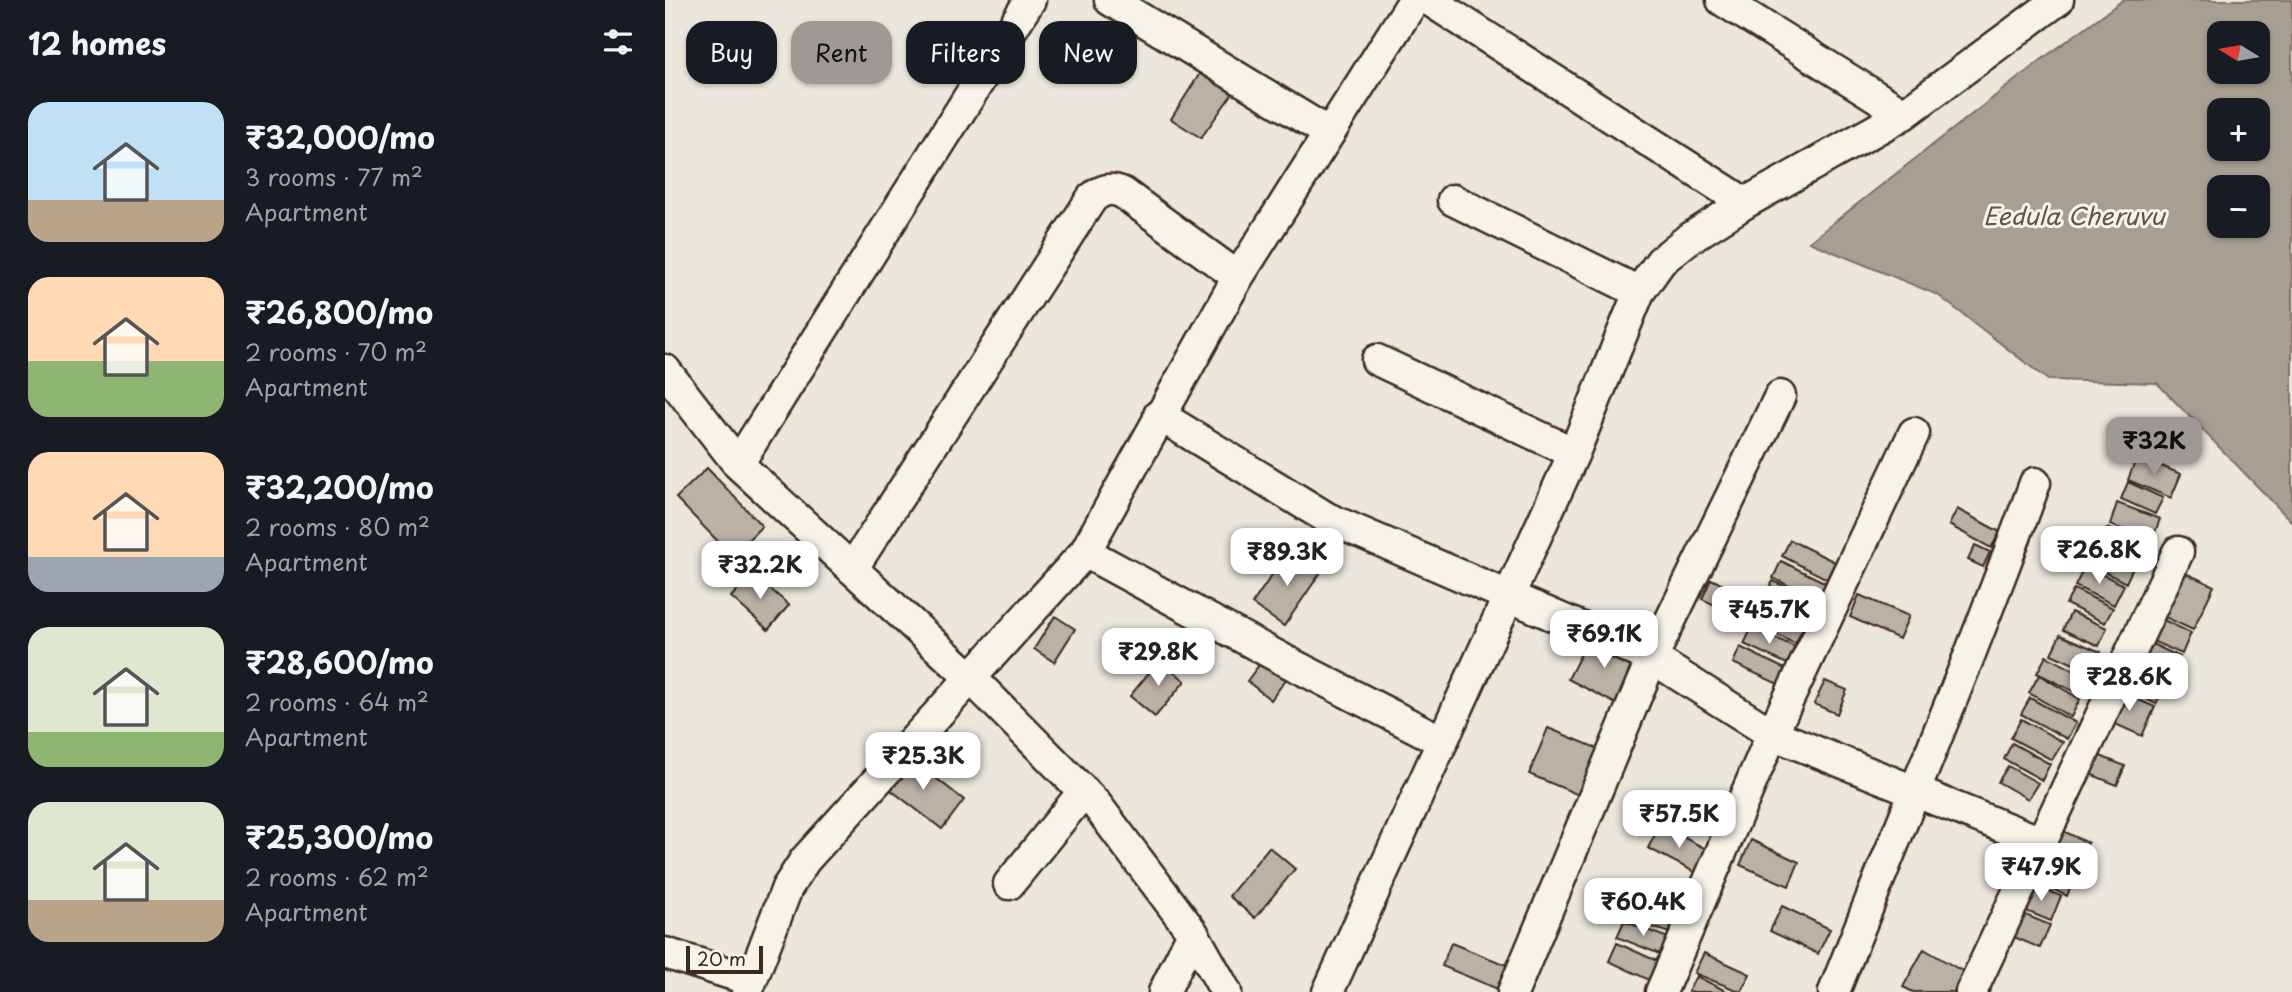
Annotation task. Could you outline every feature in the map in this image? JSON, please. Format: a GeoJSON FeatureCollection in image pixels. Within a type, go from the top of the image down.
{"type":"FeatureCollection","features":[{"type":"Feature","properties":{"kind":"street"},"geometry":{"type":"LineString","coordinates":[[738,464],[1030,0]]}},
{"type":"Feature","properties":{"kind":"street"},"geometry":{"type":"LineString","coordinates":[[1110,0],[1329,133]]}},
{"type":"Feature","properties":{"kind":"street"},"geometry":{"type":"LineString","coordinates":[[665,953],[749,986],[787,888],[805,860],[1085,552],[1238,277],[1414,0]]}},
{"type":"Feature","properties":{"kind":"street"},"geometry":{"type":"LineString","coordinates":[[1429,0],[1745,203]]}},
{"type":"Feature","properties":{"kind":"street"},"geometry":{"type":"LineString","coordinates":[[1722,0],[1903,114]]}},
{"type":"Feature","properties":{"kind":"street"},"geometry":{"type":"LineString","coordinates":[[1328,992],[1574,453],[1639,292],[1661,261],[1687,240],[1745,203],[1903,114],[2058,0]]}},
{"type":"Feature","properties":{"kind":"street"},"geometry":{"type":"LineString","coordinates":[[852,569],[1092,198],[1099,192],[1115,190],[1123,193],[1238,277]]}},
{"type":"Feature","properties":{"kind":"street"},"geometry":{"type":"LineString","coordinates":[[1453,200],[1639,292]]}},
{"type":"Feature","properties":{"kind":"street"},"geometry":{"type":"LineString","coordinates":[[1377,360],[1574,453]]}},
{"type":"Feature","properties":{"kind":"street"},"geometry":{"type":"LineString","coordinates":[[665,370],[738,464],[972,679],[1084,791],[1193,933],[1226,992]]}},
{"type":"Feature","properties":{"kind":"street"},"geometry":{"type":"LineString","coordinates":[[1513,992],[1652,658],[1780,396]]}},
{"type":"Feature","properties":{"kind":"street"},"geometry":{"type":"LineString","coordinates":[[1159,415],[1327,518],[1507,598],[1652,658],[1772,734],[2041,842]]}},
{"type":"Feature","properties":{"kind":"street"},"geometry":{"type":"LineString","coordinates":[[1661,992],[1772,734],[1914,433]]}},
{"type":"Feature","properties":{"kind":"street"},"geometry":{"type":"LineString","coordinates":[[1834,992],[1913,791],[1983,627],[2035,483]]}},
{"type":"Feature","properties":{"kind":"street"},"geometry":{"type":"LineString","coordinates":[[1085,552],[1284,660],[1442,741]]}},
{"type":"Feature","properties":{"kind":"street"},"geometry":{"type":"LineString","coordinates":[[1971,992],[2178,552]]}},
{"type":"Feature","properties":{"kind":"street"},"geometry":{"type":"LineString","coordinates":[[1009,884],[1084,791]]}},
{"type":"Feature","properties":{"kind":"street"},"geometry":{"type":"LineString","coordinates":[[1164,992],[1193,933]]}},
{"type":"Feature","properties":{"kind":"water","name":"Eedula Cheruvu"},"geometry":{"type":"Polygon","coordinates":[[[2123,0],[2292,0],[2292,522],[2157,383],[2048,380],[1938,295],[1809,242],[2041,60],[2123,0]]]}},
{"type":"Feature","properties":{"kind":"building"},"geometry":{"type":"Polygon","coordinates":[[[1202,70],[1235,90],[1201,138],[1171,119],[1202,70]]]}},
{"type":"Feature","properties":{"kind":"building"},"geometry":{"type":"Polygon","coordinates":[[[2137,456],[2181,474],[2171,498],[2128,480],[2137,456]]]}},
{"type":"Feature","properties":{"kind":"building"},"geometry":{"type":"Polygon","coordinates":[[[707,468],[762,526],[732,556],[676,498],[707,468]]]}},
{"type":"Feature","properties":{"kind":"building"},"geometry":{"type":"Polygon","coordinates":[[[2128,482],[2163,498],[2155,514],[2121,499],[2128,482]]]}},
{"type":"Feature","properties":{"kind":"building"},"geometry":{"type":"Polygon","coordinates":[[[2117,503],[2160,519],[2152,540],[2110,525],[2117,503]]]}},
{"type":"Feature","properties":{"kind":"building"},"geometry":{"type":"Polygon","coordinates":[[[1957,509],[2000,532],[1991,548],[1949,525],[1957,509]]]}},
{"type":"Feature","properties":{"kind":"building"},"geometry":{"type":"Polygon","coordinates":[[[2107,528],[2145,546],[2139,561],[2100,543],[2107,528]]]}},
{"type":"Feature","properties":{"kind":"building"},"geometry":{"type":"Polygon","coordinates":[[[1790,540],[1835,562],[1827,579],[1782,556],[1790,540]]]}},
{"type":"Feature","properties":{"kind":"building"},"geometry":{"type":"Polygon","coordinates":[[[1975,545],[1990,552],[1983,567],[1968,560],[1975,545]]]}},
{"type":"Feature","properties":{"kind":"building"},"geometry":{"type":"Polygon","coordinates":[[[2096,546],[2134,565],[2126,583],[2087,563],[2096,546]]]}},
{"type":"Feature","properties":{"kind":"building"},"geometry":{"type":"Polygon","coordinates":[[[1289,550],[1321,572],[1284,626],[1252,604],[1289,550]]]}},
{"type":"Feature","properties":{"kind":"building"},"geometry":{"type":"Polygon","coordinates":[[[1781,561],[1826,583],[1817,600],[1773,578],[1781,561]]]}},
{"type":"Feature","properties":{"kind":"building"},"geometry":{"type":"Polygon","coordinates":[[[2085,566],[2124,585],[2114,605],[2075,586],[2085,566]]]}},
{"type":"Feature","properties":{"kind":"building"},"geometry":{"type":"Polygon","coordinates":[[[2174,568],[2214,586],[2193,630],[2154,612],[2174,568]]]}},
{"type":"Feature","properties":{"kind":"building"},"geometry":{"type":"Polygon","coordinates":[[[752,573],[789,605],[768,630],[731,597],[752,573]]]}},
{"type":"Feature","properties":{"kind":"building"},"geometry":{"type":"Polygon","coordinates":[[[1711,579],[1756,600],[1747,620],[1702,599],[1711,579]]]}},
{"type":"Feature","properties":{"kind":"building"},"geometry":{"type":"Polygon","coordinates":[[[1773,581],[1817,602],[1807,622],[1763,600],[1773,581]]]}},
{"type":"Feature","properties":{"kind":"building"},"geometry":{"type":"Polygon","coordinates":[[[2074,589],[2113,608],[2105,623],[2066,604],[2074,589]]]}},
{"type":"Feature","properties":{"kind":"building"},"geometry":{"type":"Polygon","coordinates":[[[1859,595],[1909,616],[1899,639],[1850,617],[1859,595]]]}},
{"type":"Feature","properties":{"kind":"building"},"geometry":{"type":"Polygon","coordinates":[[[1762,605],[1804,626],[1795,644],[1753,622],[1762,605]]]}},
{"type":"Feature","properties":{"kind":"building"},"geometry":{"type":"Polygon","coordinates":[[[2071,612],[2107,628],[2099,646],[2063,630],[2071,612]]]}},
{"type":"Feature","properties":{"kind":"building"},"geometry":{"type":"Polygon","coordinates":[[[2153,615],[2191,633],[2182,654],[2143,637],[2153,615]]]}},
{"type":"Feature","properties":{"kind":"building"},"geometry":{"type":"Polygon","coordinates":[[[1055,616],[1075,629],[1054,662],[1034,649],[1055,616]]]}},
{"type":"Feature","properties":{"kind":"building"},"geometry":{"type":"Polygon","coordinates":[[[1752,627],[1795,647],[1787,664],[1744,644],[1752,627]]]}},
{"type":"Feature","properties":{"kind":"building"},"geometry":{"type":"Polygon","coordinates":[[[2060,635],[2101,652],[2092,672],[2051,654],[2060,635]]]}},
{"type":"Feature","properties":{"kind":"building"},"geometry":{"type":"Polygon","coordinates":[[[1590,636],[1640,662],[1618,705],[1568,679],[1590,636]]]}},
{"type":"Feature","properties":{"kind":"building"},"geometry":{"type":"Polygon","coordinates":[[[2141,639],[2180,657],[2169,681],[2130,663],[2141,639]]]}},
{"type":"Feature","properties":{"kind":"building"},"geometry":{"type":"Polygon","coordinates":[[[1740,647],[1785,669],[1778,684],[1733,663],[1740,647]]]}},
{"type":"Feature","properties":{"kind":"building"},"geometry":{"type":"Polygon","coordinates":[[[2046,656],[2087,677],[2079,694],[2037,673],[2046,656]]]}},
{"type":"Feature","properties":{"kind":"building"},"geometry":{"type":"Polygon","coordinates":[[[1265,657],[1289,675],[1271,700],[1247,681],[1265,657]]]}},
{"type":"Feature","properties":{"kind":"building"},"geometry":{"type":"Polygon","coordinates":[[[1160,659],[1185,681],[1155,717],[1130,696],[1160,659]]]}},
{"type":"Feature","properties":{"kind":"building"},"geometry":{"type":"Polygon","coordinates":[[[2130,666],[2166,684],[2156,704],[2120,686],[2130,666]]]}},
{"type":"Feature","properties":{"kind":"building"},"geometry":{"type":"Polygon","coordinates":[[[2039,675],[2080,699],[2071,717],[2029,693],[2039,675]]]}},
{"type":"Feature","properties":{"kind":"building"},"geometry":{"type":"Polygon","coordinates":[[[1825,681],[1847,690],[1837,714],[1814,704],[1825,681]]]}},
{"type":"Feature","properties":{"kind":"building"},"geometry":{"type":"Polygon","coordinates":[[[2116,690],[2155,707],[2142,736],[2104,719],[2116,690]]]}},
{"type":"Feature","properties":{"kind":"building"},"geometry":{"type":"Polygon","coordinates":[[[2030,698],[2076,723],[2067,739],[2021,714],[2030,698]]]}},
{"type":"Feature","properties":{"kind":"building"},"geometry":{"type":"Polygon","coordinates":[[[2021,719],[2063,742],[2052,760],[2011,738],[2021,719]]]}},
{"type":"Feature","properties":{"kind":"building"},"geometry":{"type":"Polygon","coordinates":[[[1548,728],[1599,749],[1579,795],[1529,774],[1548,728]]]}},
{"type":"Feature","properties":{"kind":"building"},"geometry":{"type":"Polygon","coordinates":[[[2012,743],[2050,764],[2042,780],[2004,759],[2012,743]]]}},
{"type":"Feature","properties":{"kind":"building"},"geometry":{"type":"Polygon","coordinates":[[[2088,751],[2125,766],[2117,785],[2080,770],[2088,751]]]}},
{"type":"Feature","properties":{"kind":"building"},"geometry":{"type":"Polygon","coordinates":[[[905,754],[964,800],[942,829],[883,784],[905,754]]]}},
{"type":"Feature","properties":{"kind":"building"},"geometry":{"type":"Polygon","coordinates":[[[2008,766],[2038,783],[2028,799],[1998,782],[2008,766]]]}},
{"type":"Feature","properties":{"kind":"building"},"geometry":{"type":"Polygon","coordinates":[[[1660,825],[1710,851],[1698,874],[1648,848],[1660,825]]]}},
{"type":"Feature","properties":{"kind":"building"},"geometry":{"type":"Polygon","coordinates":[[[2057,828],[2088,843],[2077,866],[2046,851],[2057,828]]]}},
{"type":"Feature","properties":{"kind":"building"},"geometry":{"type":"Polygon","coordinates":[[[1751,840],[1799,862],[1789,886],[1740,865],[1751,840]]]}},
{"type":"Feature","properties":{"kind":"building"},"geometry":{"type":"Polygon","coordinates":[[[1269,847],[1295,869],[1255,918],[1229,896],[1269,847]]]}},
{"type":"Feature","properties":{"kind":"building"},"geometry":{"type":"Polygon","coordinates":[[[2045,855],[2078,870],[2067,896],[2033,880],[2045,855]]]}},
{"type":"Feature","properties":{"kind":"building"},"geometry":{"type":"Polygon","coordinates":[[[2031,885],[2061,896],[2051,921],[2021,909],[2031,885]]]}},
{"type":"Feature","properties":{"kind":"building"},"geometry":{"type":"Polygon","coordinates":[[[1632,897],[1679,914],[1672,934],[1625,917],[1632,897]]]}},
{"type":"Feature","properties":{"kind":"building"},"geometry":{"type":"Polygon","coordinates":[[[1782,906],[1830,929],[1818,954],[1770,931],[1782,906]]]}},
{"type":"Feature","properties":{"kind":"building"},"geometry":{"type":"Polygon","coordinates":[[[2018,912],[2050,925],[2040,948],[2009,935],[2018,912]]]}},
{"type":"Feature","properties":{"kind":"building"},"geometry":{"type":"Polygon","coordinates":[[[1624,921],[1668,938],[1662,955],[1617,937],[1624,921]]]}},
{"type":"Feature","properties":{"kind":"building"},"geometry":{"type":"Polygon","coordinates":[[[1451,943],[1509,966],[1500,990],[1442,966],[1451,943]]]}},
{"type":"Feature","properties":{"kind":"building"},"geometry":{"type":"Polygon","coordinates":[[[1617,943],[1657,961],[1649,980],[1609,961],[1617,943]]]}},
{"type":"Feature","properties":{"kind":"building"},"geometry":{"type":"Polygon","coordinates":[[[1924,949],[1969,975],[1959,992],[1913,992],[1903,987],[1924,949]]]}},
{"type":"Feature","properties":{"kind":"building"},"geometry":{"type":"Polygon","coordinates":[[[1704,953],[1750,974],[1741,992],[1694,973],[1704,953]]]}},
{"type":"Feature","properties":{"kind":"building"},"geometry":{"type":"Polygon","coordinates":[[[1696,976],[1728,992],[1688,992],[1696,976]]]}}]}
